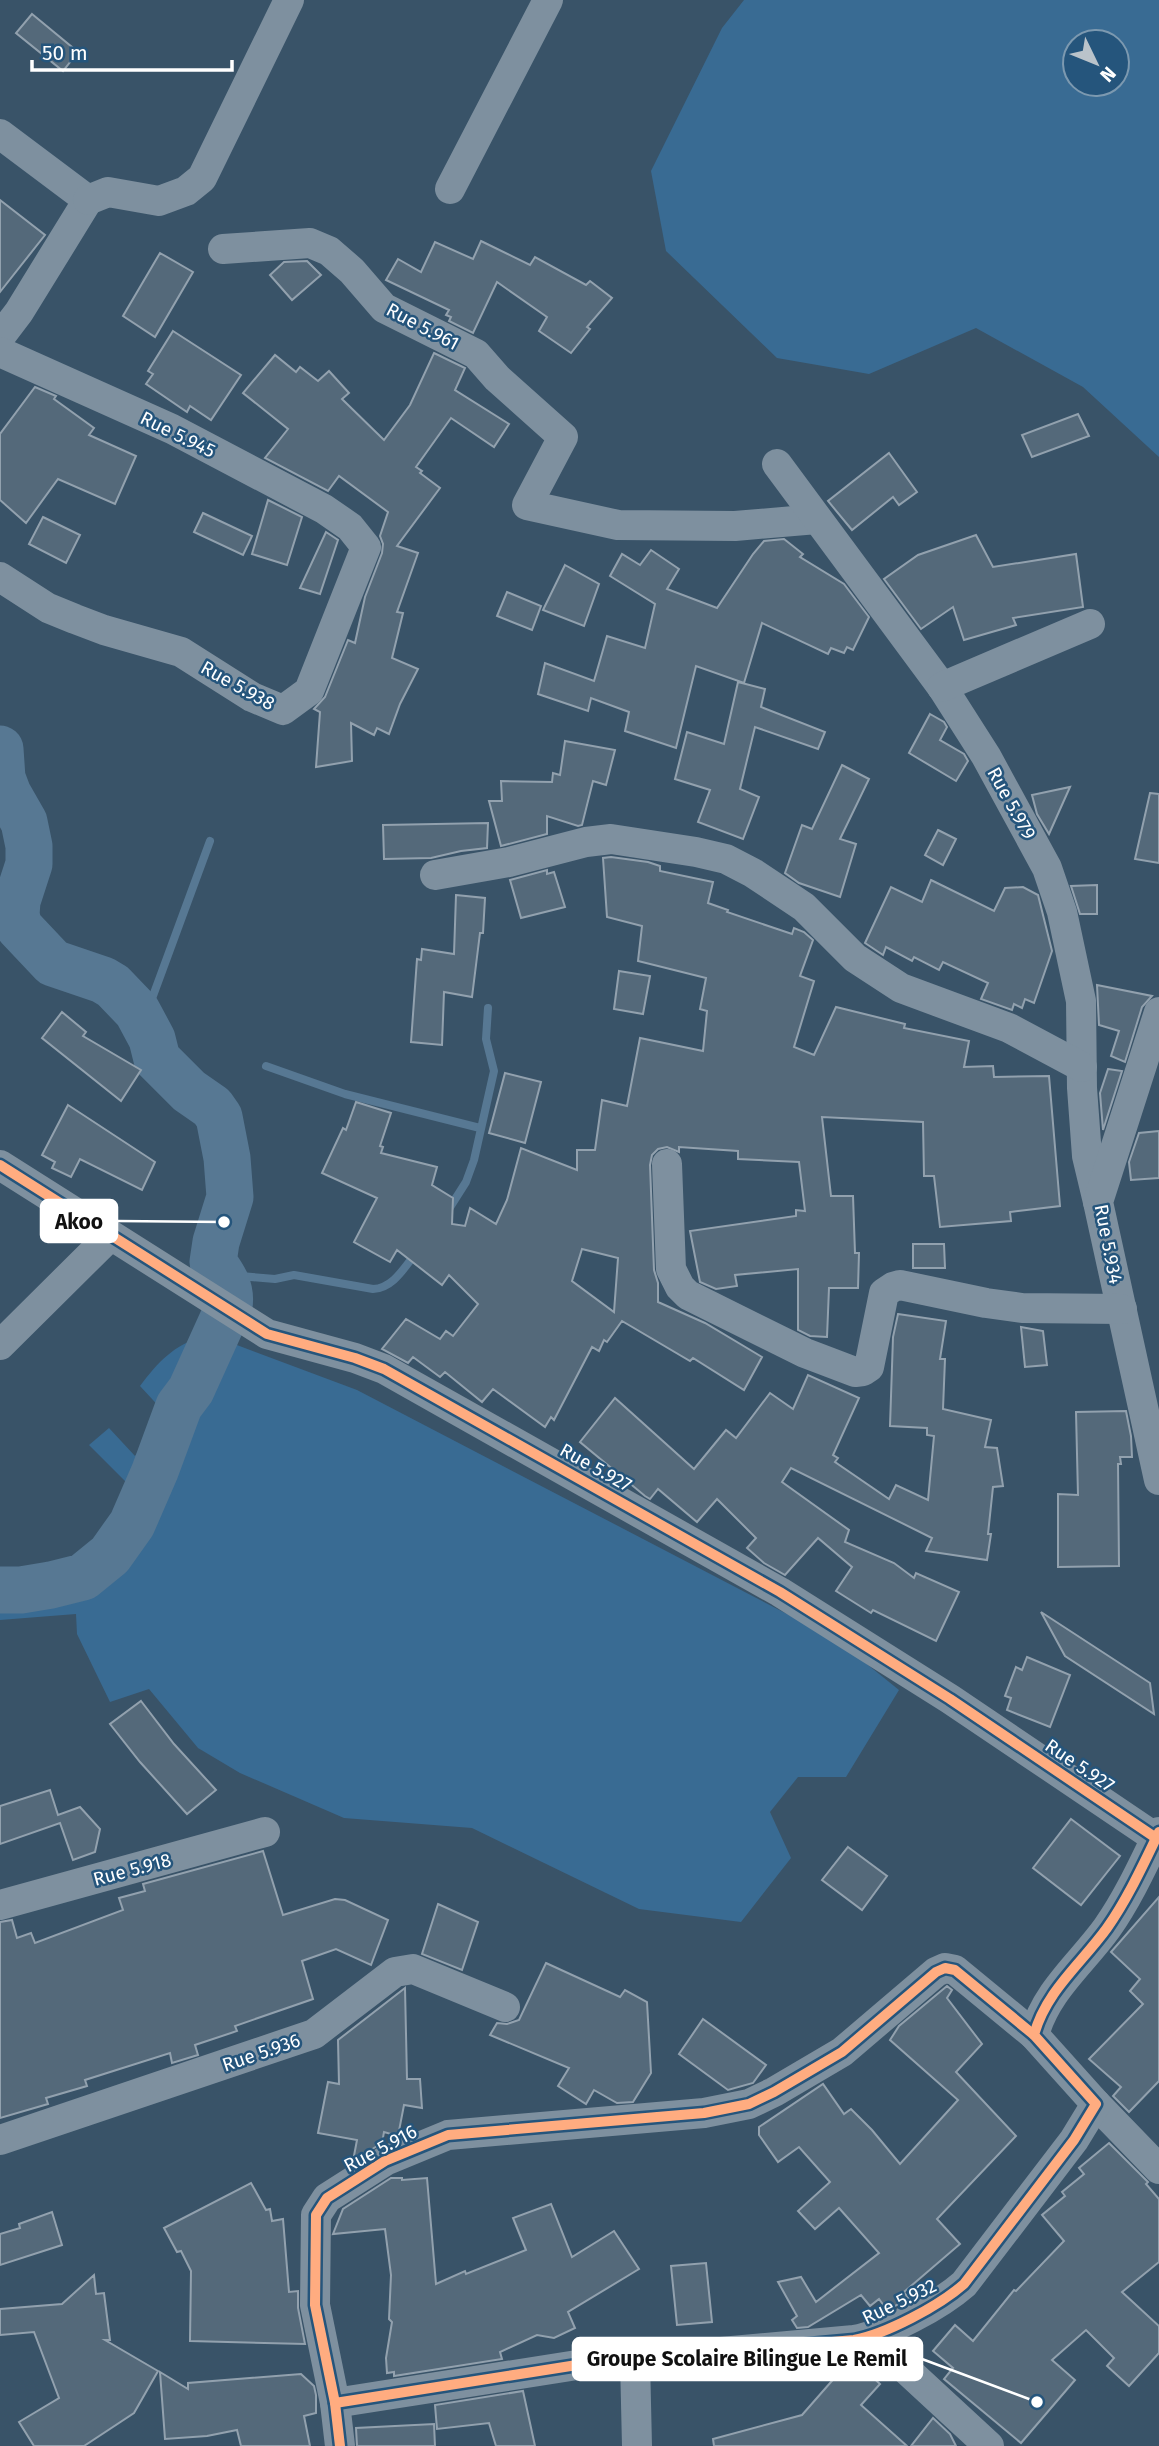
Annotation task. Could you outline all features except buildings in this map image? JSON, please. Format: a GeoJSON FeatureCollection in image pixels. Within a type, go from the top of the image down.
{"type":"FeatureCollection","features":[{"type":"Feature","properties":{"kind":"street"},"geometry":{"type":"LineString","coordinates":[[0,337],[19,313],[88,200],[108,192],[159,201],[186,191],[202,178],[289,0]]}},
{"type":"Feature","properties":{"kind":"street"},"geometry":{"type":"LineString","coordinates":[[450,189],[548,0]]}},
{"type":"Feature","properties":{"kind":"street"},"geometry":{"type":"LineString","coordinates":[[0,134],[88,200]]}},
{"type":"Feature","properties":{"kind":"street","name":"Rue 5.961"},"geometry":{"type":"LineString","coordinates":[[223,249],[310,243],[328,251],[352,271],[384,308],[476,354],[497,378],[563,437],[527,505],[618,525],[735,526],[817,519]]}},
{"type":"Feature","properties":{"kind":"street","name":"Rue 5.945"},"geometry":{"type":"LineString","coordinates":[[0,352],[172,429],[324,509],[350,527]]}},
{"type":"Feature","properties":{"kind":"street","name":"Rue 5.979"},"geometry":{"type":"LineString","coordinates":[[776,464],[942,687],[986,756],[1047,868],[1062,912],[1081,1001],[1087,1156],[1097,1202]]}},
{"type":"Feature","properties":{"kind":"street","name":"Rue 5.938"},"geometry":{"type":"LineString","coordinates":[[0,577],[57,611],[104,631],[181,652],[253,697],[283,710],[309,691],[366,547],[350,527]]}},
{"type":"Feature","properties":{"kind":"street"},"geometry":{"type":"LineString","coordinates":[[942,687],[1090,624]]}},
{"type":"Feature","properties":{"kind":"street"},"geometry":{"type":"LineString","coordinates":[[435,875],[480,868],[586,842],[611,839],[726,859],[753,873],[804,907],[855,958],[901,988],[1009,1028],[1082,1067]]}},
{"type":"Feature","properties":{"kind":"street","name":"Rue 5.934"},"geometry":{"type":"LineString","coordinates":[[1159,1012],[1097,1202],[1159,1480]]}},
{"type":"Feature","properties":{"kind":"street"},"geometry":{"type":"LineString","coordinates":[[667,1164],[671,1269],[680,1287],[688,1295],[805,1353],[855,1372],[869,1367],[884,1293],[900,1285],[1022,1308],[1122,1309]]}},
{"type":"Feature","properties":{"kind":"street","name":"Rue 5.927"},"geometry":{"type":"LineString","coordinates":[[0,1165],[267,1334],[355,1358],[384,1369],[780,1592],[1158,1835]]}},
{"type":"Feature","properties":{"kind":"street"},"geometry":{"type":"LineString","coordinates":[[0,1345],[110,1236]]}},
{"type":"Feature","properties":{"kind":"street","name":"Rue 5.918"},"geometry":{"type":"LineString","coordinates":[[0,1905],[265,1832]]}},
{"type":"Feature","properties":{"kind":"street"},"geometry":{"type":"LineString","coordinates":[[1158,1835],[1126,1900],[1046,2003],[1034,2035],[1159,2169]]}},
{"type":"Feature","properties":{"kind":"street","name":"Rue 5.916"},"geometry":{"type":"LineString","coordinates":[[340,2446],[335,2403],[316,2305],[316,2215],[327,2198],[386,2161],[449,2135],[704,2113],[749,2104],[842,2052],[936,1972],[945,1968],[955,1970],[1034,2035]]}},
{"type":"Feature","properties":{"kind":"street","name":"Rue 5.936"},"geometry":{"type":"LineString","coordinates":[[0,2140],[314,2034],[395,1972],[413,1969],[505,2007]]}},
{"type":"Feature","properties":{"kind":"street","name":"Rue 5.932"},"geometry":{"type":"LineString","coordinates":[[335,2403],[576,2365],[871,2337],[949,2297],[964,2284],[1074,2140],[1096,2104]]}},
{"type":"Feature","properties":{"kind":"street"},"geometry":{"type":"LineString","coordinates":[[871,2337],[989,2446]]}},
{"type":"Feature","properties":{"kind":"street"},"geometry":{"type":"LineString","coordinates":[[635,2360],[637,2446]]}},
{"type":"Feature","properties":{"kind":"shaded area"},"geometry":{"type":"Polygon","coordinates":[[[744,0],[1159,0],[1159,457],[1083,387],[976,328],[869,374],[777,358],[666,251],[651,171],[722,28],[744,0]]]}},
{"type":"Feature","properties":{"kind":"shaded area"},"geometry":{"type":"Polygon","coordinates":[[[203,1336],[229,1342],[357,1390],[837,1640],[899,1690],[846,1777],[798,1777],[770,1812],[791,1858],[741,1922],[639,1909],[472,1828],[344,1818],[240,1773],[198,1748],[149,1689],[110,1702],[77,1634],[76,1614],[0,1620],[0,1575],[45,1563],[62,1578],[106,1542],[131,1487],[89,1445],[109,1428],[135,1456],[165,1413],[140,1386],[167,1355],[203,1336]]]}},
{"type":"Feature","properties":{"kind":"waterway"},"geometry":{"type":"LineString","coordinates":[[0,749],[2,778],[24,822],[29,846],[29,864],[17,901],[19,927],[53,963],[103,980],[113,986],[137,1011],[152,1039],[157,1059],[189,1091],[212,1107],[219,1117],[227,1158],[230,1197],[216,1242],[213,1262],[228,1288],[229,1306],[191,1390],[179,1406],[132,1524],[110,1555],[83,1577],[21,1590],[0,1590]]}},
{"type":"Feature","properties":{"kind":"waterway"},"geometry":{"type":"LineString","coordinates":[[143,1023],[210,841]]}},
{"type":"Feature","properties":{"kind":"waterway"},"geometry":{"type":"LineString","coordinates":[[447,1212],[466,1182],[474,1160],[494,1071],[486,1039],[488,1008]]}},
{"type":"Feature","properties":{"kind":"waterway"},"geometry":{"type":"LineString","coordinates":[[266,1066],[345,1094],[480,1128]]}},
{"type":"Feature","properties":{"kind":"waterway"},"geometry":{"type":"LineString","coordinates":[[225,1279],[228,1275],[275,1279],[294,1275],[373,1289],[392,1281],[416,1253]]}},
{"type":"Feature","properties":{"kind":"cycle path"},"geometry":{"type":"LineString","coordinates":[[0,1165],[267,1334],[355,1358],[384,1369],[780,1592],[950,1699],[1156,1838]]}},
{"type":"Feature","properties":{"kind":"cycle path"},"geometry":{"type":"LineString","coordinates":[[335,2403],[577,2365],[854,2340],[867,2337],[927,2310],[953,2292],[964,2284],[1074,2140],[1096,2104],[1034,2035],[1056,1991],[1115,1917],[1159,1832]]}},
{"type":"Feature","properties":{"kind":"cycle path"},"geometry":{"type":"LineString","coordinates":[[340,2446],[335,2403],[315,2305],[316,2215],[327,2198],[385,2161],[448,2135],[704,2113],[749,2104],[842,2052],[936,1972],[945,1968],[955,1970],[1034,2035]]}},
{"type":"Feature","properties":{"kind":"place","name":"Akoo"},"geometry":{"type":"Point","coordinates":[224,1222]}},
{"type":"Feature","properties":{"kind":"place","name":"Groupe Scolaire Bilingue Le Remil"},"geometry":{"type":"Point","coordinates":[1037,2402]}}]}
